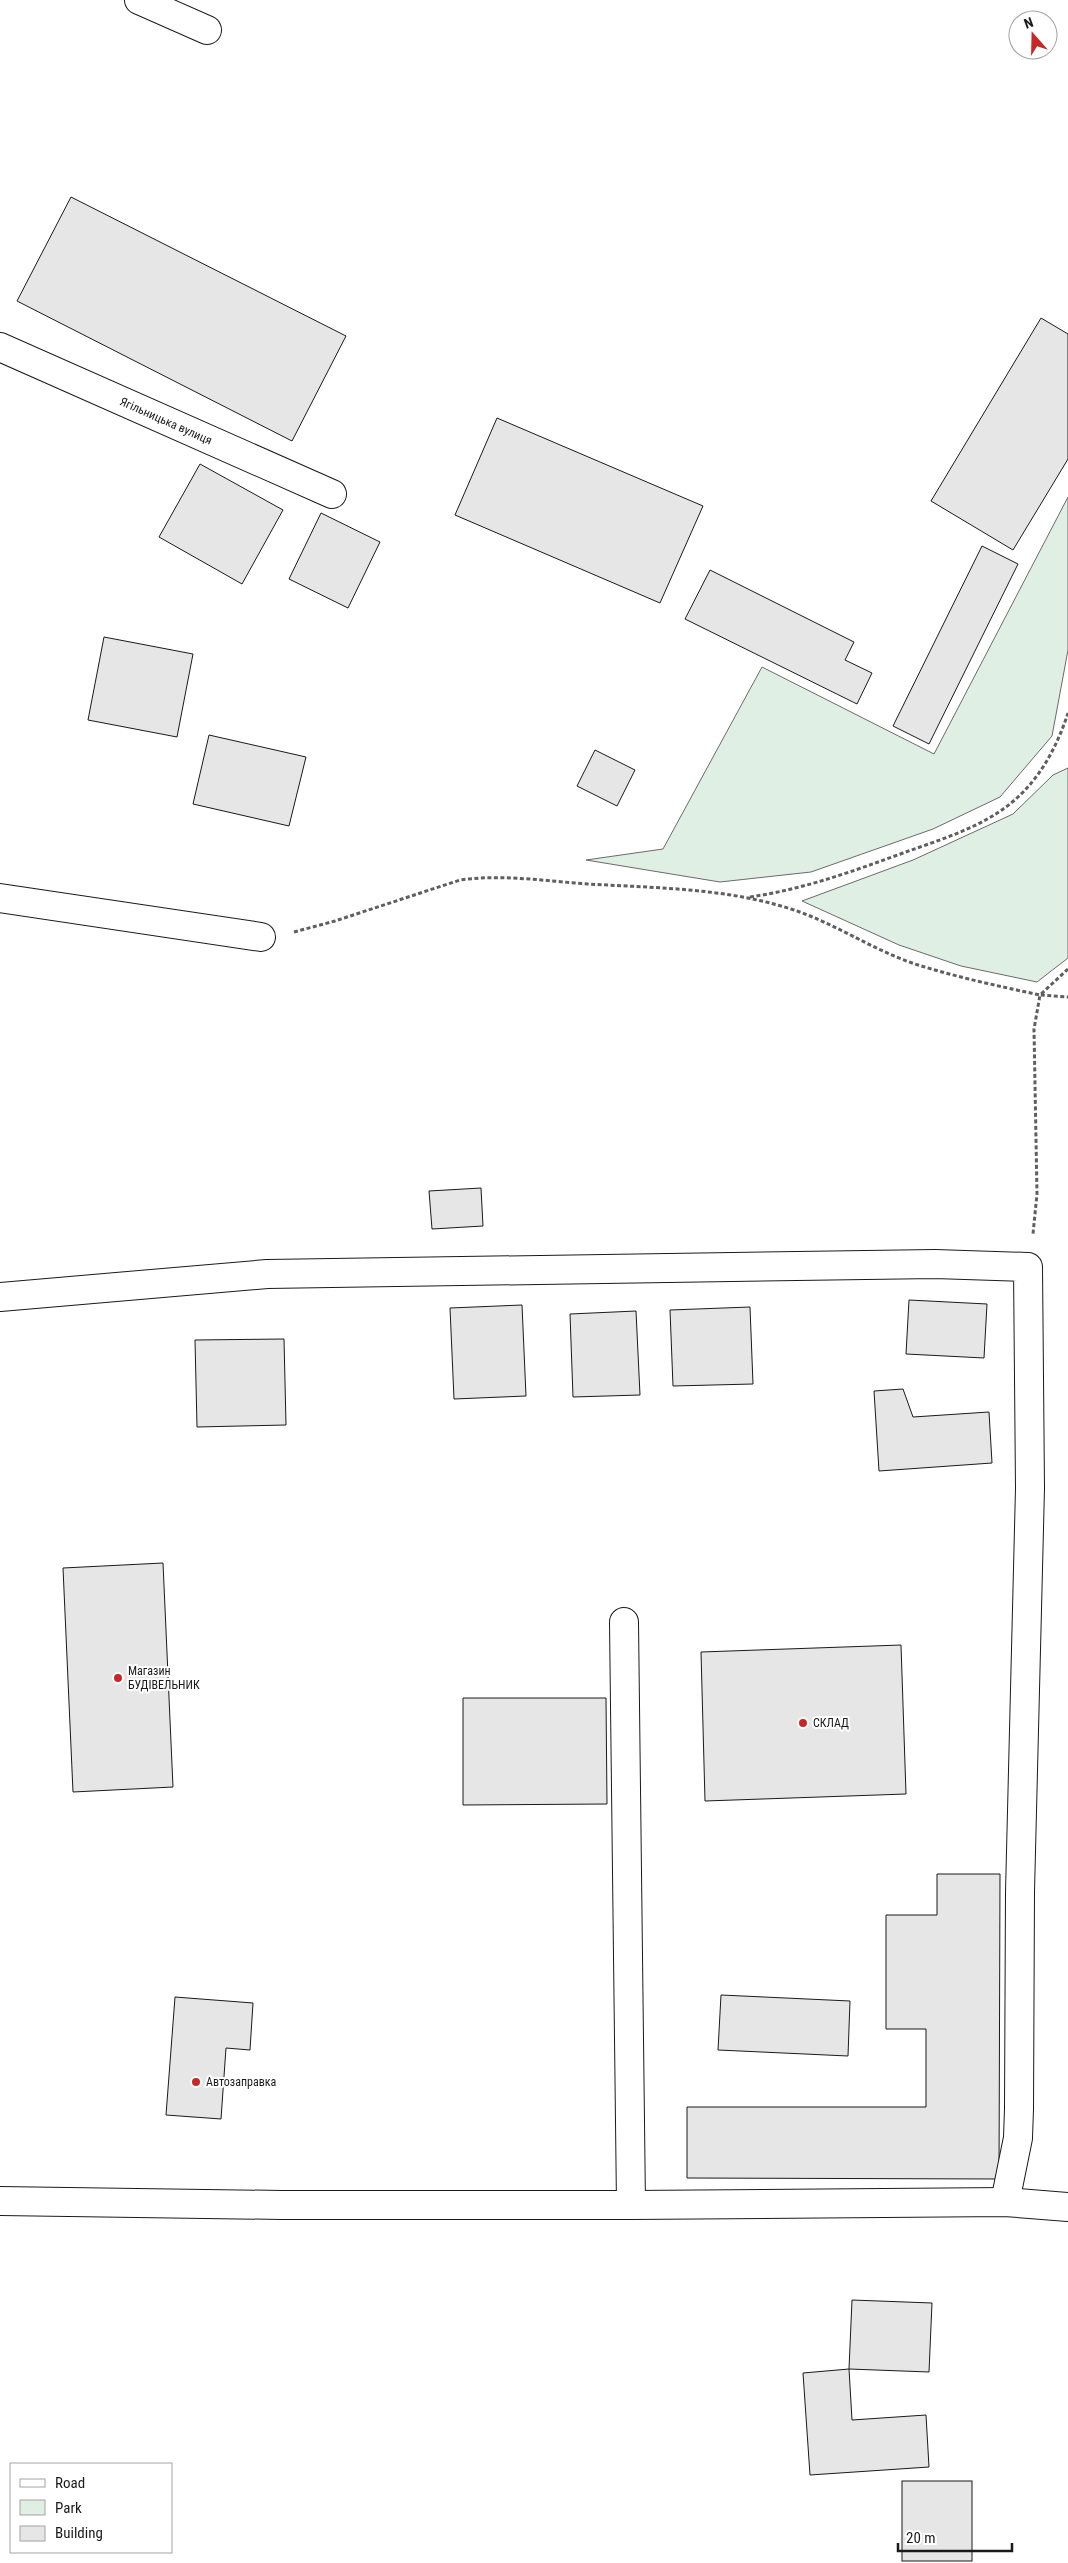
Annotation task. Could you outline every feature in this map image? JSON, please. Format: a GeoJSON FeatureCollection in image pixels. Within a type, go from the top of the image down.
{"type":"FeatureCollection","features":[{"type":"Feature","properties":{"kind":"street"},"geometry":{"type":"LineString","coordinates":[[139,0],[207,30]]}},
{"type":"Feature","properties":{"kind":"street","name":"Ягільницька вулиця"},"geometry":{"type":"LineString","coordinates":[[0,347],[332,494]]}},
{"type":"Feature","properties":{"kind":"street"},"geometry":{"type":"LineString","coordinates":[[0,898],[261,937]]}},
{"type":"Feature","properties":{"kind":"street"},"geometry":{"type":"LineString","coordinates":[[0,1298],[267,1274],[935,1264],[1028,1267],[1030,1488],[1020,1892],[1019,2109],[1018,2138],[1005,2202]]}},
{"type":"Feature","properties":{"kind":"street"},"geometry":{"type":"LineString","coordinates":[[624,1622],[631,2205]]}},
{"type":"Feature","properties":{"kind":"street"},"geometry":{"type":"LineString","coordinates":[[0,2201],[282,2205],[1005,2202],[1068,2207]]}},
{"type":"Feature","properties":{"kind":"path"},"geometry":{"type":"LineString","coordinates":[[747,898],[811,886],[926,845],[981,822],[1018,798],[1035,779],[1050,756],[1068,713]]}},
{"type":"Feature","properties":{"kind":"path"},"geometry":{"type":"LineString","coordinates":[[261,937],[310,928],[454,882],[474,878],[515,878],[747,898],[795,911],[914,963],[1040,995],[1068,997]]}},
{"type":"Feature","properties":{"kind":"path"},"geometry":{"type":"LineString","coordinates":[[1028,1267],[1036,1194],[1034,1036],[1040,995],[1068,968]]}},
{"type":"Feature","properties":{"kind":"green space"},"geometry":{"type":"Polygon","coordinates":[[[1068,497],[1068,650],[1052,736],[1000,797],[933,829],[811,872],[720,882],[586,860],[663,849],[762,667],[934,754],[1068,497]]]}},
{"type":"Feature","properties":{"kind":"green space"},"geometry":{"type":"Polygon","coordinates":[[[1068,768],[1068,958],[1037,982],[961,966],[899,945],[802,901],[913,860],[1013,814],[1053,775],[1068,768]]]}},
{"type":"Feature","properties":{"kind":"building"},"geometry":{"type":"Polygon","coordinates":[[[71,197],[346,336],[292,441],[17,301],[71,197]]]}},
{"type":"Feature","properties":{"kind":"building"},"geometry":{"type":"Polygon","coordinates":[[[1041,318],[1068,334],[1068,459],[1013,550],[931,501],[1041,318]]]}},
{"type":"Feature","properties":{"kind":"building"},"geometry":{"type":"Polygon","coordinates":[[[497,418],[703,506],[660,603],[455,515],[497,418]]]}},
{"type":"Feature","properties":{"kind":"building"},"geometry":{"type":"Polygon","coordinates":[[[200,464],[283,510],[242,584],[159,537],[200,464]]]}},
{"type":"Feature","properties":{"kind":"building"},"geometry":{"type":"Polygon","coordinates":[[[321,513],[380,542],[348,608],[289,579],[321,513]]]}},
{"type":"Feature","properties":{"kind":"building"},"geometry":{"type":"Polygon","coordinates":[[[982,546],[1018,564],[929,744],[893,726],[982,546]]]}},
{"type":"Feature","properties":{"kind":"building"},"geometry":{"type":"Polygon","coordinates":[[[710,570],[854,642],[845,660],[872,673],[857,704],[685,619],[710,570]]]}},
{"type":"Feature","properties":{"kind":"building"},"geometry":{"type":"Polygon","coordinates":[[[104,637],[193,654],[177,737],[88,720],[104,637]]]}},
{"type":"Feature","properties":{"kind":"building"},"geometry":{"type":"Polygon","coordinates":[[[209,735],[306,757],[289,826],[193,804],[209,735]]]}},
{"type":"Feature","properties":{"kind":"building"},"geometry":{"type":"Polygon","coordinates":[[[595,750],[635,770],[617,806],[577,786],[595,750]]]}},
{"type":"Feature","properties":{"kind":"building"},"geometry":{"type":"Polygon","coordinates":[[[481,1188],[483,1226],[432,1229],[429,1191],[481,1188]]]}},
{"type":"Feature","properties":{"kind":"building"},"geometry":{"type":"Polygon","coordinates":[[[909,1300],[987,1304],[984,1358],[906,1354],[909,1300]]]}},
{"type":"Feature","properties":{"kind":"building"},"geometry":{"type":"Polygon","coordinates":[[[522,1305],[526,1396],[454,1399],[450,1308],[522,1305]]]}},
{"type":"Feature","properties":{"kind":"building"},"geometry":{"type":"Polygon","coordinates":[[[750,1307],[753,1384],[673,1386],[670,1310],[750,1307]]]}},
{"type":"Feature","properties":{"kind":"building"},"geometry":{"type":"Polygon","coordinates":[[[636,1311],[640,1395],[573,1397],[570,1314],[636,1311]]]}},
{"type":"Feature","properties":{"kind":"building"},"geometry":{"type":"Polygon","coordinates":[[[284,1339],[286,1425],[197,1427],[195,1340],[284,1339]]]}},
{"type":"Feature","properties":{"kind":"building"},"geometry":{"type":"Polygon","coordinates":[[[903,1389],[913,1417],[989,1412],[992,1463],[879,1471],[874,1391],[903,1389]]]}},
{"type":"Feature","properties":{"kind":"building","name":"Магазин БУДІВЕЛЬНИК"},"geometry":{"type":"Polygon","coordinates":[[[163,1563],[173,1787],[73,1792],[63,1568],[163,1563]]]}},
{"type":"Feature","properties":{"kind":"building","name":"СКЛАД"},"geometry":{"type":"Polygon","coordinates":[[[901,1645],[906,1794],[705,1801],[701,1652],[901,1645]]]}},
{"type":"Feature","properties":{"kind":"building"},"geometry":{"type":"Polygon","coordinates":[[[463,1698],[606,1698],[607,1804],[463,1805],[463,1698]]]}},
{"type":"Feature","properties":{"kind":"building"},"geometry":{"type":"Polygon","coordinates":[[[937,1874],[1000,1874],[999,2179],[687,2178],[687,2107],[926,2107],[926,2029],[886,2029],[886,1915],[937,1915],[937,1874]]]}},
{"type":"Feature","properties":{"kind":"building"},"geometry":{"type":"Polygon","coordinates":[[[721,1995],[850,2001],[848,2056],[718,2050],[721,1995]]]}},
{"type":"Feature","properties":{"kind":"building","name":"Автозаправка"},"geometry":{"type":"Polygon","coordinates":[[[175,1997],[253,2003],[250,2050],[226,2048],[221,2119],[166,2115],[175,1997]]]}},
{"type":"Feature","properties":{"kind":"building"},"geometry":{"type":"Polygon","coordinates":[[[852,2300],[932,2303],[929,2372],[849,2369],[852,2300]]]}},
{"type":"Feature","properties":{"kind":"building"},"geometry":{"type":"Polygon","coordinates":[[[849,2369],[852,2420],[926,2415],[929,2467],[810,2475],[803,2373],[849,2369]]]}},
{"type":"Feature","properties":{"kind":"building"},"geometry":{"type":"Polygon","coordinates":[[[902,2481],[972,2481],[972,2561],[902,2561],[902,2481]]]}},
{"type":"Feature","properties":{"kind":"place","name":"Магазин БУДІВЕЛЬНИК"},"geometry":{"type":"Point","coordinates":[118,1678]}},
{"type":"Feature","properties":{"kind":"place","name":"СКЛАД"},"geometry":{"type":"Point","coordinates":[803,1723]}},
{"type":"Feature","properties":{"kind":"place","name":"Автозаправка"},"geometry":{"type":"Point","coordinates":[196,2082]}}]}
